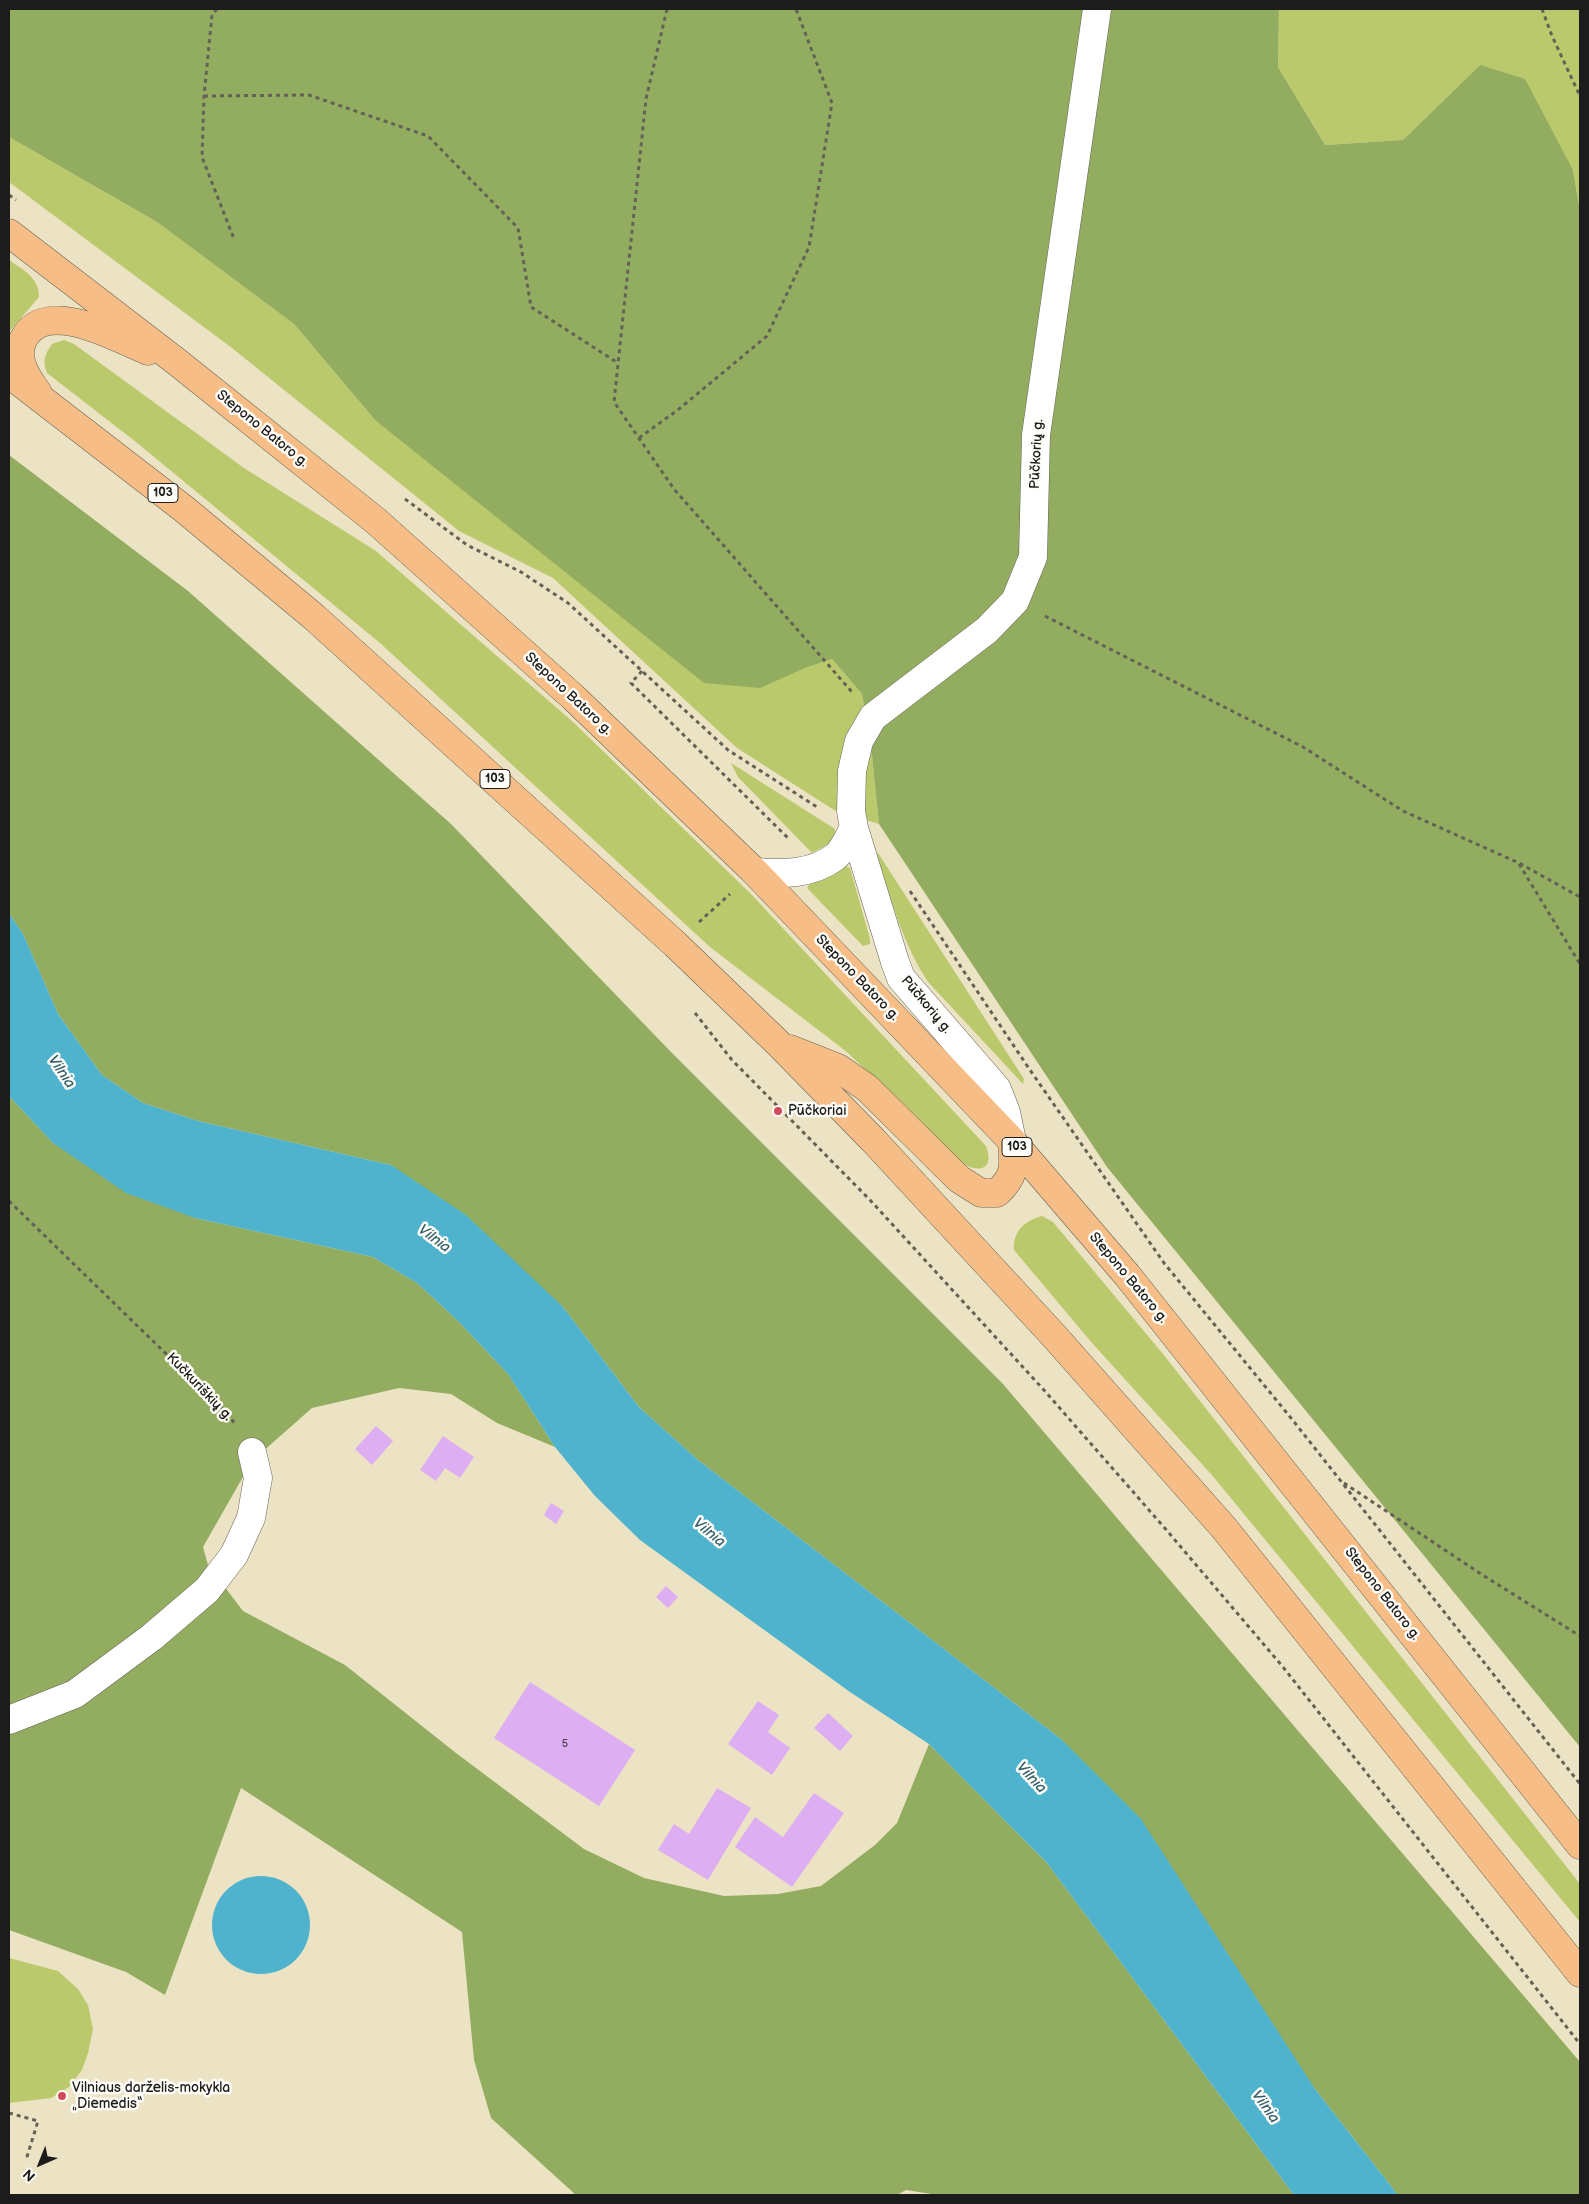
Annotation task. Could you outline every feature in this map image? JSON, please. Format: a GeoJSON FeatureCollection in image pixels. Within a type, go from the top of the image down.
{"type":"FeatureCollection","features":[{"type":"Feature","properties":{"kind":"main road","name":"Stepono Batoro g."},"geometry":{"type":"LineString","coordinates":[[9,233],[177,362],[376,521],[573,697],[755,872],[1012,1141],[1152,1306],[1580,1845]]}},
{"type":"Feature","properties":{"kind":"main road"},"geometry":{"type":"LineString","coordinates":[[46,402],[21,366],[20,346],[27,333],[37,325],[54,319],[72,320],[177,362]]}},
{"type":"Feature","properties":{"kind":"main road","name":"103"},"geometry":{"type":"LineString","coordinates":[[9,374],[184,509],[314,617],[668,937],[780,1045],[874,1141],[1024,1302],[1224,1528],[1580,1973]]}},
{"type":"Feature","properties":{"kind":"main road"},"geometry":{"type":"LineString","coordinates":[[780,1045],[838,1068],[867,1088],[960,1179],[981,1193],[997,1193],[1008,1182],[1014,1167],[1012,1141]]}},
{"type":"Feature","properties":{"kind":"street","name":"Pūčkorių g."},"geometry":{"type":"LineString","coordinates":[[1012,1141],[1006,1112],[997,1089],[901,978],[854,828],[851,812],[852,771],[860,740],[874,717],[987,630],[1016,601],[1033,557],[1036,435],[1097,9]]}},
{"type":"Feature","properties":{"kind":"street"},"geometry":{"type":"LineString","coordinates":[[755,872],[782,874],[800,872],[817,867],[836,857],[854,828]]}},
{"type":"Feature","properties":{"kind":"street"},"geometry":{"type":"LineString","coordinates":[[9,1720],[75,1694],[152,1637],[206,1590],[234,1555],[251,1518],[258,1478],[252,1452]]}},
{"type":"Feature","properties":{"kind":"path"},"geometry":{"type":"LineString","coordinates":[[217,9],[212,15],[204,96],[202,157],[234,239]]}},
{"type":"Feature","properties":{"kind":"path"},"geometry":{"type":"LineString","coordinates":[[667,9],[646,99],[614,402],[674,489],[874,717]]}},
{"type":"Feature","properties":{"kind":"path"},"geometry":{"type":"LineString","coordinates":[[638,438],[680,409],[767,336],[809,246],[832,103],[796,9]]}},
{"type":"Feature","properties":{"kind":"path"},"geometry":{"type":"LineString","coordinates":[[1542,9],[1552,36],[1580,96]]}},
{"type":"Feature","properties":{"kind":"path"},"geometry":{"type":"LineString","coordinates":[[204,96],[308,95],[428,136],[518,228],[531,307],[618,363]]}},
{"type":"Feature","properties":{"kind":"path"},"geometry":{"type":"LineString","coordinates":[[9,195],[21,203]]}},
{"type":"Feature","properties":{"kind":"path"},"geometry":{"type":"LineString","coordinates":[[397,493],[467,545],[521,572],[568,603],[728,750],[814,806],[854,828]]}},
{"type":"Feature","properties":{"kind":"path"},"geometry":{"type":"LineString","coordinates":[[1016,601],[1303,747],[1403,811],[1519,863],[1580,897]]}},
{"type":"Feature","properties":{"kind":"path"},"geometry":{"type":"LineString","coordinates":[[1519,863],[1580,964]]}},
{"type":"Feature","properties":{"kind":"path"},"geometry":{"type":"LineString","coordinates":[[906,884],[1030,1070],[1164,1263],[1341,1481],[1580,1784]]}},
{"type":"Feature","properties":{"kind":"path"},"geometry":{"type":"LineString","coordinates":[[691,1008],[732,1060],[870,1200],[1043,1389],[1163,1526],[1282,1667],[1580,2044]]}},
{"type":"Feature","properties":{"kind":"path","name":"Kučkuriškių g."},"geometry":{"type":"LineString","coordinates":[[9,1200],[228,1414],[252,1452]]}},
{"type":"Feature","properties":{"kind":"path"},"geometry":{"type":"LineString","coordinates":[[1341,1481],[1481,1574],[1580,1636]]}},
{"type":"Feature","properties":{"kind":"path"},"geometry":{"type":"LineString","coordinates":[[9,2113],[38,2121],[26,2160]]}},
{"type":"Feature","properties":{"kind":"green space"},"geometry":{"type":"Polygon","coordinates":[[[9,9],[1279,9],[1278,67],[1325,145],[1403,140],[1480,65],[1525,79],[1573,170],[1580,211],[1580,1747],[1107,1167],[879,824],[871,746],[862,694],[832,659],[805,668],[760,688],[704,683],[375,420],[294,324],[157,222],[9,137],[9,9]]]}},
{"type":"Feature","properties":{"kind":"green space"},"geometry":{"type":"Polygon","coordinates":[[[1279,9],[1580,9],[1580,211],[1573,170],[1480,65],[1403,140],[1325,145],[1278,67],[1279,9]]]}},
{"type":"Feature","properties":{"kind":"green space"},"geometry":{"type":"Polygon","coordinates":[[[9,137],[157,222],[294,324],[375,420],[805,668],[832,659],[862,694],[871,746],[879,824],[834,810],[737,748],[553,578],[459,531],[232,348],[9,182],[9,137]]]}},
{"type":"Feature","properties":{"kind":"green space"},"geometry":{"type":"Polygon","coordinates":[[[9,260],[33,279],[39,297],[9,332],[9,260]]]}},
{"type":"Feature","properties":{"kind":"green space"},"geometry":{"type":"Polygon","coordinates":[[[64,340],[74,344],[244,468],[376,551],[573,722],[751,894],[986,1146],[988,1161],[986,1166],[982,1168],[971,1167],[958,1160],[847,1052],[710,947],[380,643],[136,442],[47,373],[45,358],[48,351],[52,344],[64,340]]]}},
{"type":"Feature","properties":{"kind":"green space"},"geometry":{"type":"Polygon","coordinates":[[[9,455],[188,591],[451,824],[671,1052],[1003,1384],[1580,2062],[1580,2195],[1398,2195],[1315,2089],[1061,1739],[698,1460],[639,1407],[563,1307],[391,1165],[198,1121],[143,1103],[102,1075],[58,1014],[23,934],[9,913],[9,455]]]}},
{"type":"Feature","properties":{"kind":"green space"},"geometry":{"type":"Polygon","coordinates":[[[731,763],[835,829],[835,835],[828,844],[812,853],[738,777],[731,763]]]}},
{"type":"Feature","properties":{"kind":"green space"},"geometry":{"type":"Polygon","coordinates":[[[878,853],[1024,1079],[1023,1084],[929,983],[920,969],[898,921],[876,855],[878,853]]]}},
{"type":"Feature","properties":{"kind":"green space"},"geometry":{"type":"Polygon","coordinates":[[[846,866],[850,868],[870,939],[870,944],[863,946],[807,888],[811,881],[846,866]]]}},
{"type":"Feature","properties":{"kind":"green space"},"geometry":{"type":"Polygon","coordinates":[[[9,1096],[53,1143],[195,1218],[373,1257],[417,1283],[457,1320],[508,1374],[555,1447],[497,1423],[451,1394],[399,1388],[312,1408],[252,1461],[203,1547],[208,1565],[243,1611],[345,1665],[456,1753],[584,1849],[644,1878],[724,1896],[778,1894],[821,1886],[875,1845],[897,1823],[929,1744],[1047,1863],[1294,2195],[938,2195],[906,2190],[897,2195],[576,2195],[491,2118],[474,2060],[462,1932],[241,1788],[165,1995],[126,1972],[9,1930],[9,1096]]]}},
{"type":"Feature","properties":{"kind":"green space"},"geometry":{"type":"Polygon","coordinates":[[[1042,1216],[1053,1222],[1163,1354],[1580,1884],[1580,1922],[1211,1474],[1092,1343],[1014,1250],[1014,1243],[1021,1227],[1042,1216]]]}},
{"type":"Feature","properties":{"kind":"green space"},"geometry":{"type":"Polygon","coordinates":[[[9,1958],[58,1971],[78,1989],[88,2005],[93,2029],[82,2070],[69,2087],[51,2098],[9,2103],[9,1958]]]}},
{"type":"Feature","properties":{"kind":"water","name":"Vilnia"},"geometry":{"type":"Polygon","coordinates":[[[9,913],[23,934],[58,1014],[102,1075],[143,1103],[198,1121],[391,1165],[466,1215],[563,1307],[639,1407],[698,1460],[1061,1739],[1141,1819],[1315,2089],[1398,2195],[1294,2195],[1047,1863],[929,1744],[850,1692],[640,1540],[595,1496],[555,1447],[508,1374],[457,1320],[417,1283],[373,1257],[195,1218],[126,1193],[53,1143],[9,1096],[9,913]]]}},
{"type":"Feature","properties":{"kind":"water"},"geometry":{"type":"Polygon","coordinates":[[[251,1876],[271,1876],[280,1879],[296,1890],[307,1906],[310,1915],[310,1935],[307,1944],[296,1960],[280,1971],[271,1974],[251,1974],[234,1966],[220,1952],[212,1935],[212,1915],[220,1898],[234,1884],[251,1876]]]}},
{"type":"Feature","properties":{"kind":"building"},"geometry":{"type":"Polygon","coordinates":[[[376,1426],[393,1441],[372,1465],[355,1449],[376,1426]]]}},
{"type":"Feature","properties":{"kind":"building"},"geometry":{"type":"Polygon","coordinates":[[[443,1436],[474,1457],[460,1478],[445,1468],[436,1481],[420,1470],[443,1436]]]}},
{"type":"Feature","properties":{"kind":"building"},"geometry":{"type":"Polygon","coordinates":[[[551,1503],[564,1511],[556,1524],[544,1515],[551,1503]]]}},
{"type":"Feature","properties":{"kind":"building"},"geometry":{"type":"Polygon","coordinates":[[[666,1586],[678,1597],[668,1608],[656,1597],[666,1586]]]}},
{"type":"Feature","properties":{"kind":"building"},"geometry":{"type":"Polygon","coordinates":[[[530,1682],[635,1750],[599,1806],[494,1738],[530,1682]]]}},
{"type":"Feature","properties":{"kind":"building"},"geometry":{"type":"Polygon","coordinates":[[[758,1701],[779,1715],[768,1732],[790,1748],[772,1775],[728,1744],[758,1701]]]}},
{"type":"Feature","properties":{"kind":"building"},"geometry":{"type":"Polygon","coordinates":[[[828,1713],[853,1736],[840,1751],[814,1728],[828,1713]]]}},
{"type":"Feature","properties":{"kind":"building"},"geometry":{"type":"Polygon","coordinates":[[[717,1788],[751,1808],[708,1880],[658,1850],[674,1824],[689,1834],[717,1788]]]}},
{"type":"Feature","properties":{"kind":"building"},"geometry":{"type":"Polygon","coordinates":[[[814,1793],[844,1813],[792,1887],[735,1847],[755,1817],[783,1837],[814,1793]]]}},
{"type":"Feature","properties":{"kind":"place","name":"Pūčkoriai"},"geometry":{"type":"Point","coordinates":[778,1111]}},
{"type":"Feature","properties":{"kind":"place","name":"Vilniaus darželis-mokykla „Diemedis“"},"geometry":{"type":"Point","coordinates":[62,2096]}}]}
